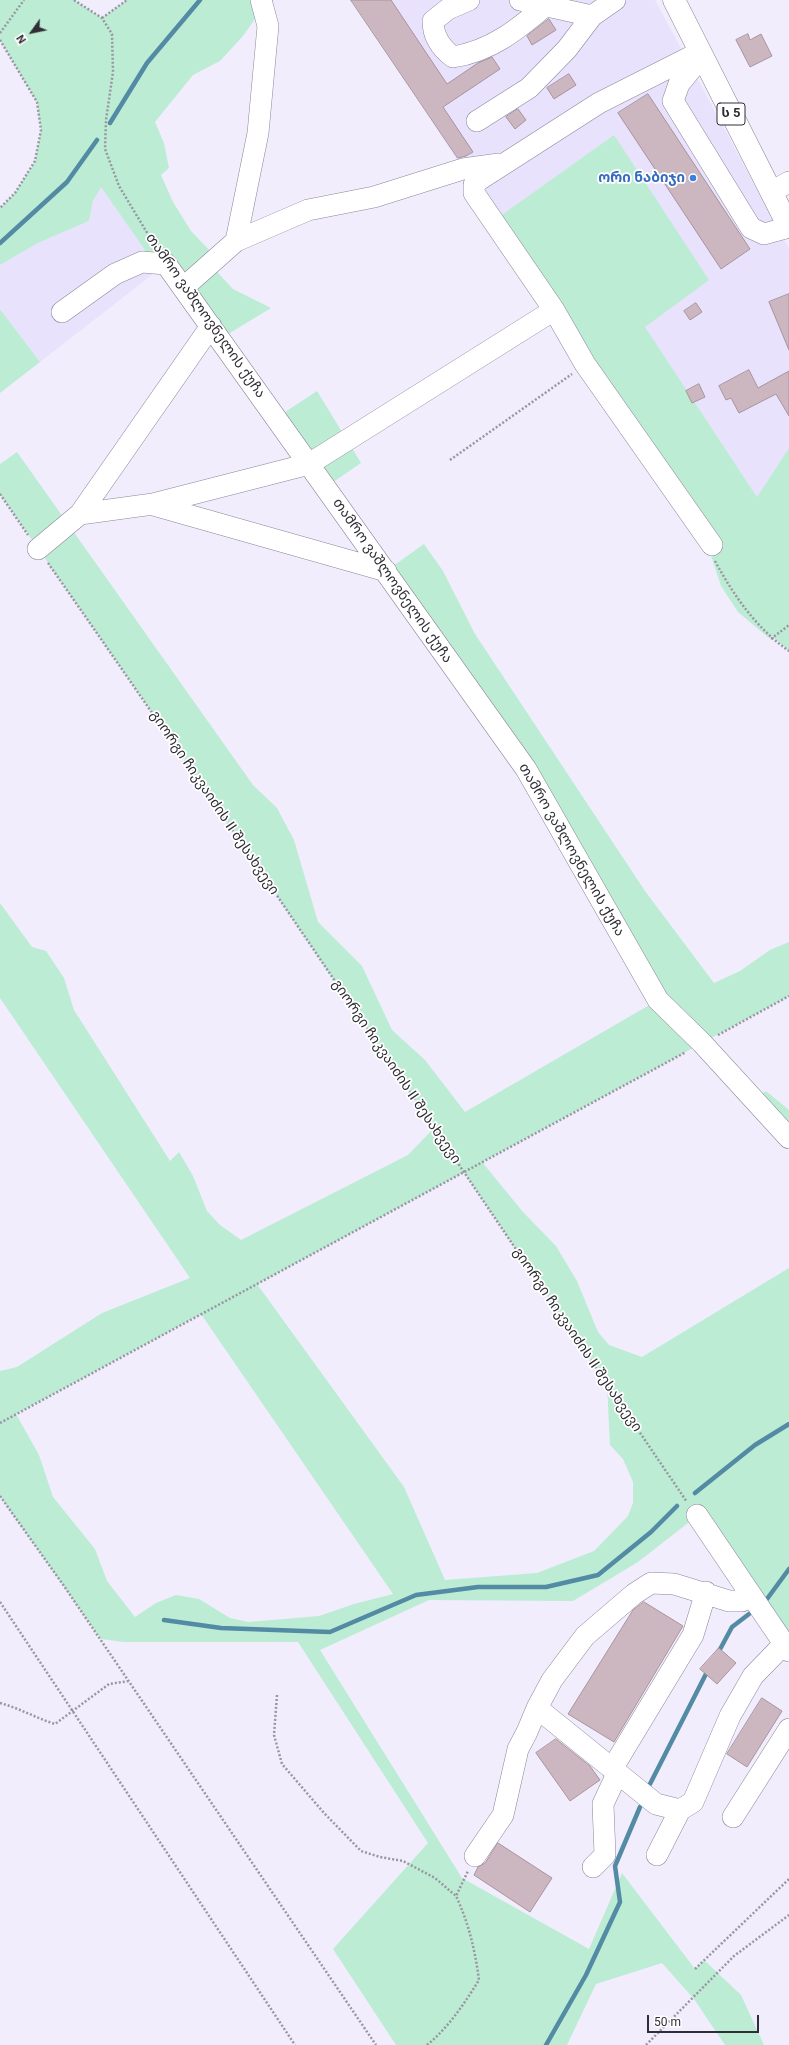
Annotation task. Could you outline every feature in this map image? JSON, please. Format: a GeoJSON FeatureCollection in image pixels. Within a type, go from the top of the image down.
{"type":"FeatureCollection","features":[{"type":"Feature","properties":{"kind":"highway","name":"ს 5"},"geometry":{"type":"LineString","coordinates":[[674,0],[701,54],[780,187],[789,227]]}},
{"type":"Feature","properties":{"kind":"street"},"geometry":{"type":"LineString","coordinates":[[236,241],[258,133],[268,26],[261,0]]}},
{"type":"Feature","properties":{"kind":"street"},"geometry":{"type":"LineString","coordinates":[[469,0],[448,9],[433,22],[433,31],[443,49],[453,57],[470,54],[503,40],[546,6]]}},
{"type":"Feature","properties":{"kind":"street"},"geometry":{"type":"LineString","coordinates":[[520,0],[592,16]]}},
{"type":"Feature","properties":{"kind":"street"},"geometry":{"type":"LineString","coordinates":[[477,121],[529,88],[567,49],[592,16],[615,0]]}},
{"type":"Feature","properties":{"kind":"street"},"geometry":{"type":"LineString","coordinates":[[701,54],[599,103],[479,180],[474,185],[474,193],[554,310],[585,364],[712,545]]}},
{"type":"Feature","properties":{"kind":"street"},"geometry":{"type":"LineString","coordinates":[[701,54],[679,84],[674,101],[752,228],[764,234],[789,227]]}},
{"type":"Feature","properties":{"kind":"street"},"geometry":{"type":"LineString","coordinates":[[183,288],[236,241],[308,210],[374,197],[463,169],[506,163]]}},
{"type":"Feature","properties":{"kind":"street"},"geometry":{"type":"LineString","coordinates":[[62,312],[122,271],[142,262],[166,264]]}},
{"type":"Feature","properties":{"kind":"street","name":"თამრო ვაშლოვნელის ქუჩა"},"geometry":{"type":"LineString","coordinates":[[166,264],[526,769],[658,1000],[702,1044],[789,1138]]}},
{"type":"Feature","properties":{"kind":"street"},"geometry":{"type":"LineString","coordinates":[[80,514],[152,504],[310,464],[554,310]]}},
{"type":"Feature","properties":{"kind":"street"},"geometry":{"type":"LineString","coordinates":[[38,549],[80,514],[211,326]]}},
{"type":"Feature","properties":{"kind":"street"},"geometry":{"type":"LineString","coordinates":[[152,504],[386,571]]}},
{"type":"Feature","properties":{"kind":"street"},"geometry":{"type":"LineString","coordinates":[[657,1855],[680,1810],[693,1802],[730,1716],[753,1676],[787,1647],[697,1516]]}},
{"type":"Feature","properties":{"kind":"street"},"geometry":{"type":"LineString","coordinates":[[475,1856],[503,1815],[518,1749],[537,1708],[552,1680],[585,1636],[634,1594],[651,1583],[674,1584],[706,1592],[729,1601],[742,1600],[751,1595]]}},
{"type":"Feature","properties":{"kind":"street"},"geometry":{"type":"LineString","coordinates":[[593,1867],[605,1855],[603,1804],[615,1771],[693,1635],[706,1592]]}},
{"type":"Feature","properties":{"kind":"street"},"geometry":{"type":"LineString","coordinates":[[537,1708],[656,1804],[680,1810]]}},
{"type":"Feature","properties":{"kind":"street"},"geometry":{"type":"LineString","coordinates":[[733,1817],[789,1729]]}},
{"type":"Feature","properties":{"kind":"path"},"geometry":{"type":"LineString","coordinates":[[0,33],[24,0]]}},
{"type":"Feature","properties":{"kind":"path","name":"თამრო ვაშლოვნელის ქუჩა"},"geometry":{"type":"LineString","coordinates":[[74,0],[102,18],[112,34],[113,72],[106,120],[105,149],[119,186],[166,264]]}},
{"type":"Feature","properties":{"kind":"path"},"geometry":{"type":"LineString","coordinates":[[102,18],[126,0]]}},
{"type":"Feature","properties":{"kind":"path"},"geometry":{"type":"LineString","coordinates":[[0,40],[37,102],[41,130],[35,162],[15,192],[0,208]]}},
{"type":"Feature","properties":{"kind":"path"},"geometry":{"type":"LineString","coordinates":[[450,460],[585,364]]}},
{"type":"Feature","properties":{"kind":"path","name":"გიორგი ჩიკვაიძის II შესახვევი"},"geometry":{"type":"LineString","coordinates":[[0,494],[182,754],[697,1516]]}},
{"type":"Feature","properties":{"kind":"path"},"geometry":{"type":"LineString","coordinates":[[712,545],[714,558],[726,583],[745,610],[771,638],[789,651]]}},
{"type":"Feature","properties":{"kind":"path"},"geometry":{"type":"LineString","coordinates":[[771,638],[789,625]]}},
{"type":"Feature","properties":{"kind":"path"},"geometry":{"type":"LineString","coordinates":[[0,1423],[789,996]]}},
{"type":"Feature","properties":{"kind":"path"},"geometry":{"type":"LineString","coordinates":[[0,1496],[64,1586],[376,2045]]}},
{"type":"Feature","properties":{"kind":"path"},"geometry":{"type":"LineString","coordinates":[[0,1602],[74,1710],[295,2045]]}},
{"type":"Feature","properties":{"kind":"path"},"geometry":{"type":"LineString","coordinates":[[0,1703],[16,1708],[38,1719],[55,1724],[109,1684],[129,1681]]}},
{"type":"Feature","properties":{"kind":"path"},"geometry":{"type":"LineString","coordinates":[[277,1695],[274,1735],[282,1764],[324,1813],[361,1851],[380,1857],[403,1861],[435,1878],[456,1896],[465,1915],[474,1944],[479,1980],[463,2006],[438,2036],[427,2045]]}},
{"type":"Feature","properties":{"kind":"path"},"geometry":{"type":"LineString","coordinates":[[456,1896],[475,1856]]}},
{"type":"Feature","properties":{"kind":"path"},"geometry":{"type":"LineString","coordinates":[[695,1969],[789,1879]]}},
{"type":"Feature","properties":{"kind":"path"},"geometry":{"type":"LineString","coordinates":[[646,2045],[734,1956],[789,1915]]}},
{"type":"Feature","properties":{"kind":"shaded area"},"geometry":{"type":"Polygon","coordinates":[[[352,0],[655,0],[789,249],[789,448],[757,497],[644,326],[615,135],[496,219],[352,0]]]}},
{"type":"Feature","properties":{"kind":"shaded area"},"geometry":{"type":"Polygon","coordinates":[[[101,186],[147,253],[166,264],[40,362],[0,309],[0,265],[40,242],[89,221],[93,201],[101,186]]]}},
{"type":"Feature","properties":{"kind":"green space"},"geometry":{"type":"Polygon","coordinates":[[[0,0],[74,0],[102,18],[127,0],[274,0],[264,6],[243,36],[220,61],[193,75],[155,122],[164,143],[169,168],[161,175],[173,202],[191,231],[216,257],[218,273],[233,289],[271,308],[220,339],[147,253],[101,187],[93,201],[89,221],[40,242],[0,265],[0,208],[15,193],[35,162],[41,130],[37,102],[0,40],[0,0]]]}},
{"type":"Feature","properties":{"kind":"green space"},"geometry":{"type":"Polygon","coordinates":[[[614,135],[709,280],[645,327],[757,497],[789,448],[789,651],[772,636],[769,638],[738,612],[721,586],[700,522],[496,219],[614,135]]]}},
{"type":"Feature","properties":{"kind":"green space"},"geometry":{"type":"Polygon","coordinates":[[[0,309],[40,362],[0,393],[0,309]]]}},
{"type":"Feature","properties":{"kind":"green space"},"geometry":{"type":"Polygon","coordinates":[[[317,391],[361,463],[326,487],[276,418],[317,391]]]}},
{"type":"Feature","properties":{"kind":"green space"},"geometry":{"type":"Polygon","coordinates":[[[17,452],[253,785],[277,808],[294,840],[318,922],[362,966],[392,1030],[425,1060],[465,1112],[658,1000],[526,769],[386,571],[424,544],[443,571],[475,634],[645,891],[714,983],[740,971],[770,950],[789,942],[789,996],[482,1162],[523,1212],[556,1246],[577,1281],[598,1332],[609,1345],[642,1357],[789,1268],[789,1651],[697,1516],[638,1562],[573,1601],[429,1600],[320,1650],[462,1878],[589,1949],[622,1873],[695,1969],[704,1960],[741,1995],[764,2045],[725,2045],[694,1999],[662,1963],[596,1984],[567,2045],[396,2045],[333,1949],[428,1843],[298,1642],[124,1642],[101,1639],[0,1496],[0,1371],[17,1367],[102,1313],[190,1278],[0,998],[0,903],[32,947],[46,951],[64,978],[74,1010],[170,1161],[179,1152],[193,1176],[207,1211],[220,1225],[241,1240],[408,1155],[434,1128],[182,755],[0,494],[0,464],[17,452]],[[464,1172],[257,1284],[404,1487],[445,1580],[537,1573],[594,1551],[628,1516],[633,1503],[633,1482],[623,1459],[610,1445],[607,1384],[464,1172]],[[201,1314],[16,1414],[39,1455],[53,1497],[95,1549],[107,1581],[135,1617],[156,1603],[176,1595],[199,1599],[230,1618],[248,1622],[319,1616],[354,1604],[393,1594],[201,1314]]]}},
{"type":"Feature","properties":{"kind":"green space"},"geometry":{"type":"Polygon","coordinates":[[[766,1091],[789,1110],[789,1138],[754,1099],[766,1091]]]}},
{"type":"Feature","properties":{"kind":"building"},"geometry":{"type":"Polygon","coordinates":[[[351,0],[391,0],[447,84],[478,63],[492,57],[500,69],[443,107],[473,152],[458,158],[351,0]]]}},
{"type":"Feature","properties":{"kind":"building"},"geometry":{"type":"Polygon","coordinates":[[[549,19],[556,30],[532,45],[527,36],[549,19]]]}},
{"type":"Feature","properties":{"kind":"building"},"geometry":{"type":"Polygon","coordinates":[[[748,34],[750,40],[761,34],[772,56],[750,67],[736,40],[748,34]]]}},
{"type":"Feature","properties":{"kind":"building"},"geometry":{"type":"Polygon","coordinates":[[[569,74],[576,85],[554,99],[547,88],[569,74]]]}},
{"type":"Feature","properties":{"kind":"building"},"geometry":{"type":"Polygon","coordinates":[[[648,94],[750,249],[721,269],[618,113],[648,94]]]}},
{"type":"Feature","properties":{"kind":"building"},"geometry":{"type":"Polygon","coordinates":[[[518,109],[526,120],[515,129],[506,117],[518,109]]]}},
{"type":"Feature","properties":{"kind":"building"},"geometry":{"type":"Polygon","coordinates":[[[789,294],[789,350],[769,302],[789,294]]]}},
{"type":"Feature","properties":{"kind":"building"},"geometry":{"type":"Polygon","coordinates":[[[696,303],[702,312],[690,320],[684,311],[696,303]]]}},
{"type":"Feature","properties":{"kind":"building"},"geometry":{"type":"Polygon","coordinates":[[[749,370],[758,388],[789,371],[789,416],[776,394],[739,413],[731,398],[726,400],[719,386],[749,370]]]}},
{"type":"Feature","properties":{"kind":"building"},"geometry":{"type":"Polygon","coordinates":[[[699,384],[705,397],[692,403],[686,391],[699,384]]]}},
{"type":"Feature","properties":{"kind":"building"},"geometry":{"type":"Polygon","coordinates":[[[644,1602],[683,1626],[614,1742],[568,1714],[633,1610],[644,1602]]]}},
{"type":"Feature","properties":{"kind":"building"},"geometry":{"type":"Polygon","coordinates":[[[719,1648],[736,1663],[717,1684],[700,1669],[719,1648]]]}},
{"type":"Feature","properties":{"kind":"building"},"geometry":{"type":"Polygon","coordinates":[[[762,1698],[782,1711],[747,1767],[727,1754],[762,1698]]]}},
{"type":"Feature","properties":{"kind":"building"},"geometry":{"type":"Polygon","coordinates":[[[556,1739],[590,1766],[600,1780],[570,1801],[536,1753],[556,1739]]]}},
{"type":"Feature","properties":{"kind":"building"},"geometry":{"type":"Polygon","coordinates":[[[498,1843],[552,1878],[530,1912],[474,1875],[478,1867],[485,1863],[498,1843]]]}},
{"type":"Feature","properties":{"kind":"waterway"},"geometry":{"type":"LineString","coordinates":[[110,123],[147,63],[200,0]]}},
{"type":"Feature","properties":{"kind":"waterway"},"geometry":{"type":"LineString","coordinates":[[0,243],[67,182],[97,140]]}},
{"type":"Feature","properties":{"kind":"waterway"},"geometry":{"type":"LineString","coordinates":[[695,1493],[755,1445],[789,1424]]}},
{"type":"Feature","properties":{"kind":"waterway"},"geometry":{"type":"LineString","coordinates":[[164,1620],[221,1628],[330,1632],[416,1595],[478,1587],[546,1587],[598,1575],[651,1532],[677,1506]]}},
{"type":"Feature","properties":{"kind":"waterway"},"geometry":{"type":"LineString","coordinates":[[767,1599],[789,1569]]}},
{"type":"Feature","properties":{"kind":"waterway"},"geometry":{"type":"LineString","coordinates":[[718,1653],[732,1627],[749,1614]]}},
{"type":"Feature","properties":{"kind":"waterway"},"geometry":{"type":"LineString","coordinates":[[650,1784],[708,1670]]}},
{"type":"Feature","properties":{"kind":"waterway"},"geometry":{"type":"LineString","coordinates":[[546,2045],[586,1975],[620,1902],[615,1866],[640,1807]]}},
{"type":"Feature","properties":{"kind":"place","name":"ორი ნაბიჯი"},"geometry":{"type":"Point","coordinates":[693,178]}}]}
